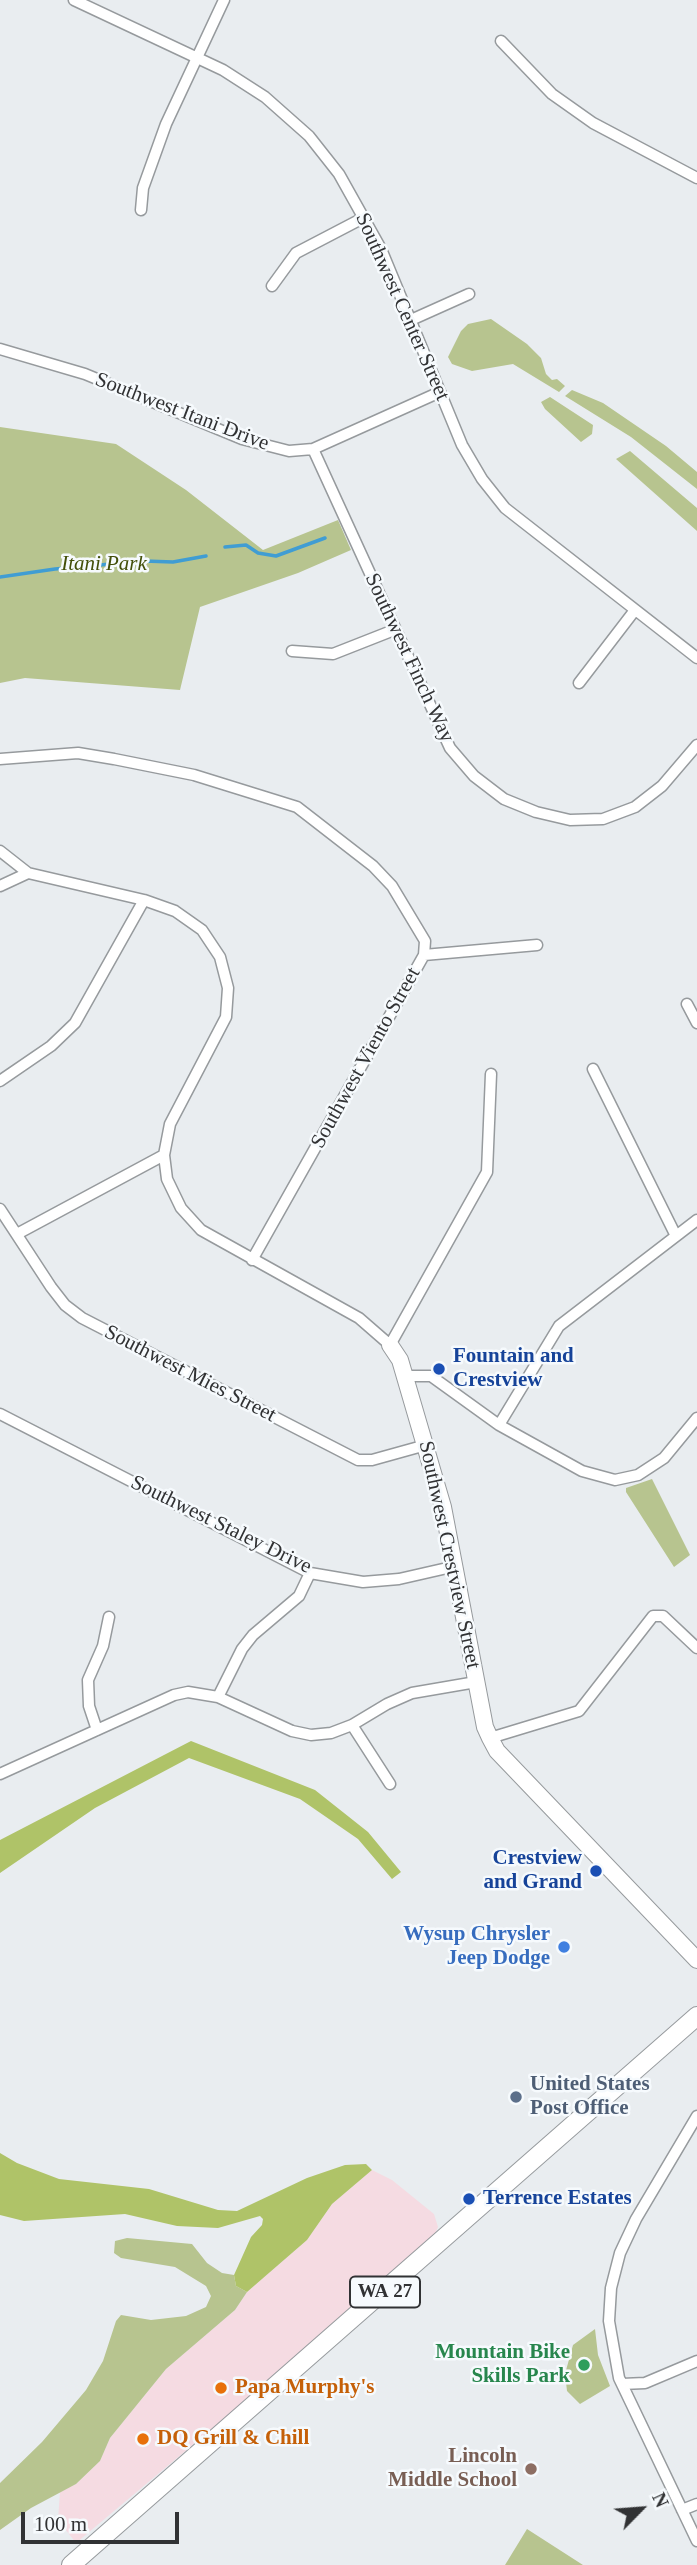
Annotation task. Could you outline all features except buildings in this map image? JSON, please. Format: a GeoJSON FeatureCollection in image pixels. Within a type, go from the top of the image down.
{"type":"FeatureCollection","features":[{"type":"Feature","properties":{"kind":"main road","name":"WA 27"},"geometry":{"type":"LineString","coordinates":[[71,2565],[697,2016]]}},
{"type":"Feature","properties":{"kind":"street","name":"Southwest Center Street"},"geometry":{"type":"LineString","coordinates":[[74,0],[198,57],[265,97],[309,136],[338,174],[365,217],[462,445],[482,479],[505,508],[697,658]]}},
{"type":"Feature","properties":{"kind":"street"},"geometry":{"type":"LineString","coordinates":[[141,210],[143,188],[166,124],[224,0]]}},
{"type":"Feature","properties":{"kind":"street"},"geometry":{"type":"LineString","coordinates":[[501,41],[552,94],[583,116],[697,178]]}},
{"type":"Feature","properties":{"kind":"street"},"geometry":{"type":"LineString","coordinates":[[272,286],[296,253],[365,217]]}},
{"type":"Feature","properties":{"kind":"street"},"geometry":{"type":"LineString","coordinates":[[411,320],[469,294]]}},
{"type":"Feature","properties":{"kind":"street","name":"Southwest Itani Drive"},"geometry":{"type":"LineString","coordinates":[[0,349],[85,374],[266,447],[289,451],[313,449],[440,392]]}},
{"type":"Feature","properties":{"kind":"street","name":"Southwest Finch Way"},"geometry":{"type":"LineString","coordinates":[[313,449],[450,748],[474,776],[504,799],[536,812],[570,820],[603,819],[635,807],[663,786],[697,745]]}},
{"type":"Feature","properties":{"kind":"street"},"geometry":{"type":"LineString","coordinates":[[579,683],[635,610]]}},
{"type":"Feature","properties":{"kind":"street"},"geometry":{"type":"LineString","coordinates":[[292,651],[333,654],[394,630]]}},
{"type":"Feature","properties":{"kind":"street"},"geometry":{"type":"LineString","coordinates":[[0,759],[78,753],[194,775],[298,807],[373,866],[392,886],[425,942],[424,955]]}},
{"type":"Feature","properties":{"kind":"street","name":"Southwest Crestview Street"},"geometry":{"type":"LineString","coordinates":[[0,850],[28,873],[144,900],[175,911],[202,930],[220,957],[228,988],[226,1017],[170,1124],[164,1155],[167,1180],[181,1208],[201,1230],[359,1318],[390,1345],[405,1376],[426,1444],[456,1566],[476,1682],[490,1738],[514,1769],[697,1959]]}},
{"type":"Feature","properties":{"kind":"street"},"geometry":{"type":"LineString","coordinates":[[0,886],[28,873]]}},
{"type":"Feature","properties":{"kind":"street"},"geometry":{"type":"LineString","coordinates":[[0,1081],[51,1046],[75,1023],[144,900]]}},
{"type":"Feature","properties":{"kind":"street","name":"Southwest Viento Street"},"geometry":{"type":"LineString","coordinates":[[252,1260],[424,955],[537,945]]}},
{"type":"Feature","properties":{"kind":"street"},"geometry":{"type":"LineString","coordinates":[[687,1004],[697,1023]]}},
{"type":"Feature","properties":{"kind":"street"},"geometry":{"type":"LineString","coordinates":[[593,1069],[676,1236]]}},
{"type":"Feature","properties":{"kind":"street"},"geometry":{"type":"LineString","coordinates":[[390,1345],[487,1172],[491,1074]]}},
{"type":"Feature","properties":{"kind":"street"},"geometry":{"type":"LineString","coordinates":[[17,1234],[164,1155]]}},
{"type":"Feature","properties":{"kind":"street","name":"Southwest Mies Street"},"geometry":{"type":"LineString","coordinates":[[0,1209],[51,1287],[65,1305],[82,1318],[358,1460],[372,1460],[426,1444]]}},
{"type":"Feature","properties":{"kind":"street"},"geometry":{"type":"LineString","coordinates":[[499,1425],[559,1326],[697,1220]]}},
{"type":"Feature","properties":{"kind":"street"},"geometry":{"type":"LineString","coordinates":[[405,1376],[431,1376],[499,1425],[582,1471],[615,1480],[638,1475],[664,1458],[697,1418]]}},
{"type":"Feature","properties":{"kind":"street","name":"Southwest Staley Drive"},"geometry":{"type":"LineString","coordinates":[[0,1414],[310,1573],[363,1582],[399,1579],[456,1566]]}},
{"type":"Feature","properties":{"kind":"street"},"geometry":{"type":"LineString","coordinates":[[218,1697],[242,1649],[253,1635],[299,1596],[310,1573]]}},
{"type":"Feature","properties":{"kind":"street"},"geometry":{"type":"LineString","coordinates":[[490,1738],[583,1708],[653,1616],[663,1616],[697,1648]]}},
{"type":"Feature","properties":{"kind":"street"},"geometry":{"type":"LineString","coordinates":[[97,1730],[89,1706],[88,1680],[103,1646],[109,1617]]}},
{"type":"Feature","properties":{"kind":"street"},"geometry":{"type":"LineString","coordinates":[[0,1774],[174,1695],[204,1693],[218,1697],[292,1731],[311,1735],[331,1733],[352,1725],[412,1693],[476,1682]]}},
{"type":"Feature","properties":{"kind":"street"},"geometry":{"type":"LineString","coordinates":[[352,1725],[390,1784]]}},
{"type":"Feature","properties":{"kind":"street"},"geometry":{"type":"LineString","coordinates":[[697,2116],[636,2219],[620,2253],[611,2288],[609,2321],[614,2361],[622,2384],[697,2541]]}},
{"type":"Feature","properties":{"kind":"street"},"geometry":{"type":"LineString","coordinates":[[622,2384],[645,2383],[697,2361]]}},
{"type":"Feature","properties":{"kind":"street"},"geometry":{"type":"LineString","coordinates":[[682,2510],[697,2504]]}},
{"type":"Feature","properties":{"kind":"shaded area"},"geometry":{"type":"Polygon","coordinates":[[[372,2170],[392,2180],[434,2214],[438,2227],[435,2234],[271,2379],[76,2543],[58,2520],[60,2492],[76,2484],[100,2461],[110,2438],[166,2369],[235,2310],[247,2292],[307,2240],[332,2204],[372,2170]]]}},
{"type":"Feature","properties":{"kind":"green space"},"geometry":{"type":"Polygon","coordinates":[[[491,319],[527,344],[541,358],[546,374],[565,386],[559,392],[513,364],[472,371],[452,364],[448,357],[461,331],[468,324],[491,319]]]}},
{"type":"Feature","properties":{"kind":"green space"},"geometry":{"type":"Polygon","coordinates":[[[572,390],[603,403],[666,446],[697,472],[697,489],[631,437],[565,396],[572,390]]]}},
{"type":"Feature","properties":{"kind":"green space"},"geometry":{"type":"Polygon","coordinates":[[[550,397],[593,425],[592,434],[581,442],[545,409],[541,402],[550,397]]]}},
{"type":"Feature","properties":{"kind":"green space","name":"Itani Park"},"geometry":{"type":"Polygon","coordinates":[[[0,427],[116,444],[186,490],[263,550],[338,520],[351,550],[298,573],[200,607],[180,690],[25,678],[0,683],[0,427]]]}},
{"type":"Feature","properties":{"kind":"green space"},"geometry":{"type":"Polygon","coordinates":[[[630,451],[697,508],[697,531],[616,459],[630,451]]]}},
{"type":"Feature","properties":{"kind":"green space"},"geometry":{"type":"Polygon","coordinates":[[[652,1479],[690,1555],[674,1567],[626,1492],[626,1488],[652,1479]]]}},
{"type":"Feature","properties":{"kind":"green space"},"geometry":{"type":"Polygon","coordinates":[[[191,1741],[315,1790],[368,1832],[401,1872],[392,1879],[358,1839],[300,1799],[189,1758],[95,1808],[0,1873],[0,1840],[191,1741]]]}},
{"type":"Feature","properties":{"kind":"green space"},"geometry":{"type":"Polygon","coordinates":[[[0,2153],[17,2163],[59,2179],[149,2189],[218,2210],[237,2211],[307,2178],[345,2165],[366,2164],[372,2170],[332,2204],[307,2240],[247,2292],[236,2286],[234,2275],[251,2237],[262,2225],[263,2219],[260,2216],[218,2228],[177,2226],[125,2214],[24,2221],[0,2215],[0,2153]]]}},
{"type":"Feature","properties":{"kind":"green space"},"geometry":{"type":"Polygon","coordinates":[[[127,2238],[192,2244],[207,2263],[222,2273],[234,2275],[236,2286],[247,2292],[235,2310],[166,2369],[110,2438],[100,2461],[76,2484],[31,2508],[0,2530],[0,2483],[42,2442],[86,2390],[103,2361],[116,2321],[121,2315],[151,2320],[186,2316],[206,2307],[211,2296],[206,2286],[175,2267],[121,2258],[114,2253],[115,2241],[127,2238]]]}},
{"type":"Feature","properties":{"kind":"green space","name":"Mountain Bike Skills Park"},"geometry":{"type":"Polygon","coordinates":[[[595,2329],[598,2355],[610,2386],[580,2404],[567,2391],[565,2374],[573,2345],[595,2329]]]}},
{"type":"Feature","properties":{"kind":"green space"},"geometry":{"type":"Polygon","coordinates":[[[527,2529],[583,2565],[505,2565],[527,2529]]]}},
{"type":"Feature","properties":{"kind":"waterway"},"geometry":{"type":"LineString","coordinates":[[225,547],[246,545],[258,553],[276,556],[325,538]]}},
{"type":"Feature","properties":{"kind":"waterway"},"geometry":{"type":"LineString","coordinates":[[0,577],[144,561],[173,562],[206,556]]}},
{"type":"Feature","properties":{"kind":"place","name":"Fountain and Crestview"},"geometry":{"type":"Point","coordinates":[439,1369]}},
{"type":"Feature","properties":{"kind":"place","name":"Crestview and Grand"},"geometry":{"type":"Point","coordinates":[596,1871]}},
{"type":"Feature","properties":{"kind":"place","name":"Wysup Chrysler Jeep Dodge"},"geometry":{"type":"Point","coordinates":[564,1947]}},
{"type":"Feature","properties":{"kind":"place","name":"United States Post Office"},"geometry":{"type":"Point","coordinates":[516,2097]}},
{"type":"Feature","properties":{"kind":"place","name":"Terrence Estates"},"geometry":{"type":"Point","coordinates":[469,2199]}},
{"type":"Feature","properties":{"kind":"place","name":"Mountain Bike Skills Park"},"geometry":{"type":"Point","coordinates":[584,2365]}},
{"type":"Feature","properties":{"kind":"place","name":"Papa Murphy's"},"geometry":{"type":"Point","coordinates":[221,2388]}},
{"type":"Feature","properties":{"kind":"place","name":"DQ Grill & Chill"},"geometry":{"type":"Point","coordinates":[143,2439]}},
{"type":"Feature","properties":{"kind":"place","name":"Lincoln Middle School"},"geometry":{"type":"Point","coordinates":[531,2469]}}]}
